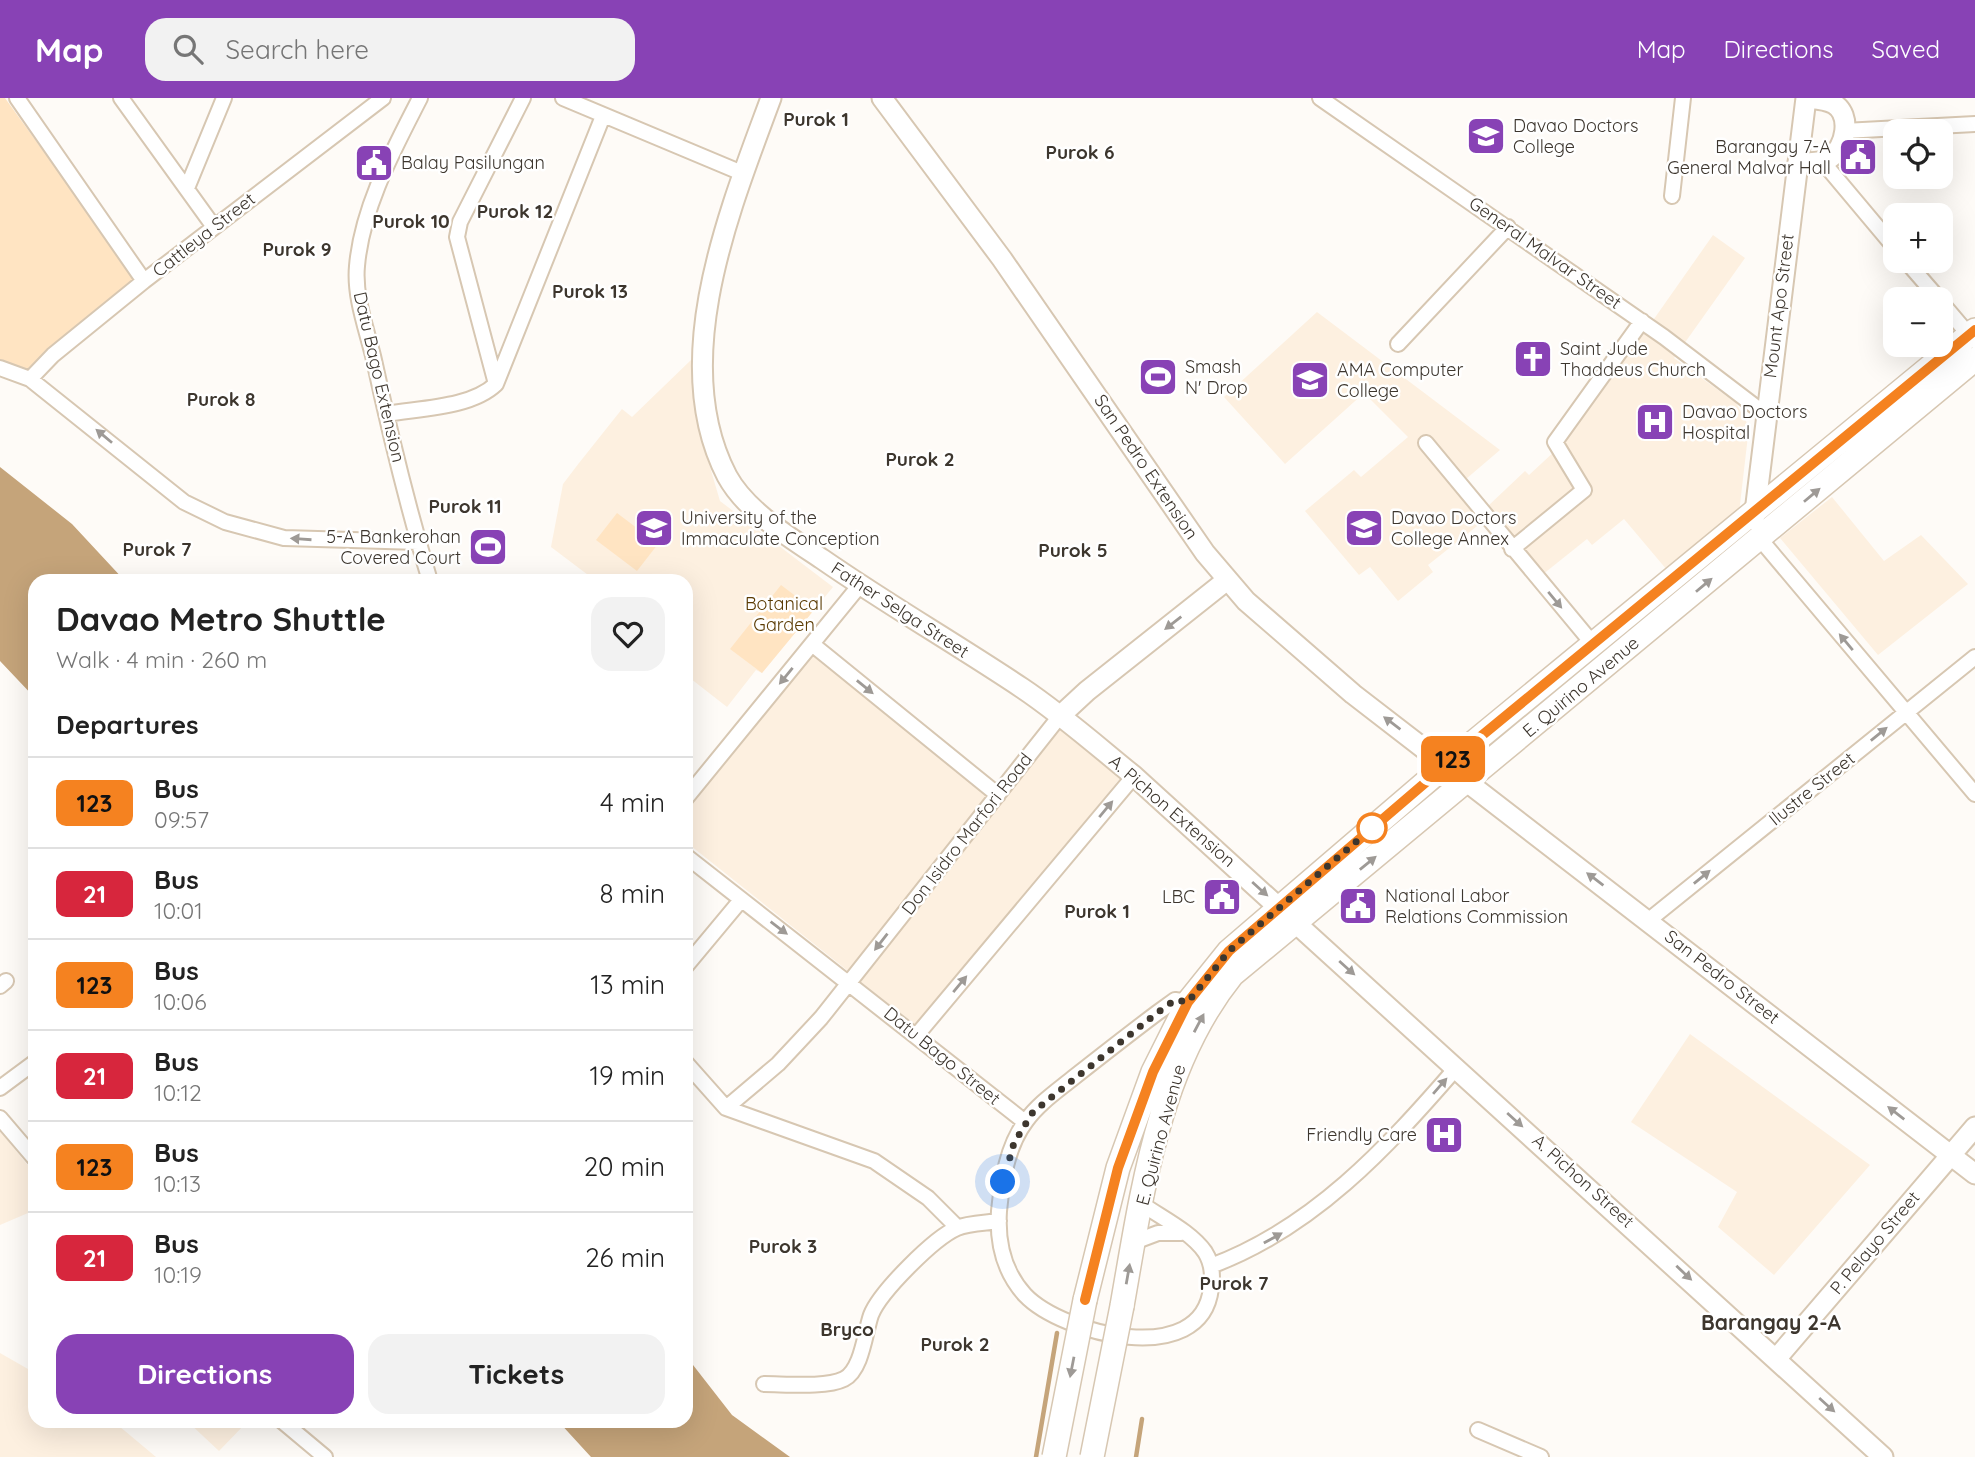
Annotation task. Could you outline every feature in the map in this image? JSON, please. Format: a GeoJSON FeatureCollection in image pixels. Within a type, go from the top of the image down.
{"type":"FeatureCollection","features":[{"type":"Feature","properties":{"kind":"main road","name":"Father Selga Street"},"geometry":{"type":"LineString","coordinates":[[771,98],[742,173],[716,262],[705,330],[706,397],[716,447],[728,478],[745,499],[792,538],[1060,716]]}},
{"type":"Feature","properties":{"kind":"main road","name":"San Pedro Extension"},"geometry":{"type":"LineString","coordinates":[[882,98],[1002,259],[1205,553],[1227,580],[1262,615],[1353,694],[1467,782]]}},
{"type":"Feature","properties":{"kind":"main road"},"geometry":{"type":"LineString","coordinates":[[1798,162],[1822,161],[1839,150],[1844,131],[1845,103],[1806,98]]}},
{"type":"Feature","properties":{"kind":"main road","name":"Mount Apo Street"},"geometry":{"type":"LineString","coordinates":[[1752,514],[1806,98]]}},
{"type":"Feature","properties":{"kind":"main road","name":"E. Quirino Avenue"},"geometry":{"type":"LineString","coordinates":[[1092,1457],[1142,1204],[1173,1082],[1203,1016],[1232,975],[1288,915],[1446,765],[1973,336]]}},
{"type":"Feature","properties":{"kind":"main road","name":"E. Quirino Avenue"},"geometry":{"type":"LineString","coordinates":[[1054,1457],[1085,1300],[1118,1168],[1153,1072],[1188,1002],[1229,951],[1288,915],[1467,782],[1975,359]]}},
{"type":"Feature","properties":{"kind":"main road"},"geometry":{"type":"LineString","coordinates":[[1752,514],[1760,539]]}},
{"type":"Feature","properties":{"kind":"main road","name":"Don Isidro Marfori Road"},"geometry":{"type":"LineString","coordinates":[[1060,716],[1087,691],[1227,580]]}},
{"type":"Feature","properties":{"kind":"main road","name":"A. Pichon Extension"},"geometry":{"type":"LineString","coordinates":[[1060,716],[1134,776],[1288,915]]}},
{"type":"Feature","properties":{"kind":"main road","name":"San Pedro Street"},"geometry":{"type":"LineString","coordinates":[[1467,782],[1975,1174]]}},
{"type":"Feature","properties":{"kind":"main road","name":"A. Pichon Street"},"geometry":{"type":"LineString","coordinates":[[1288,915],[1883,1457]]}},
{"type":"Feature","properties":{"kind":"main road","name":"P. Pelayo Street"},"geometry":{"type":"LineString","coordinates":[[1776,1359],[1975,1126]]}},
{"type":"Feature","properties":{"kind":"street"},"geometry":{"type":"LineString","coordinates":[[17,98],[144,281]]}},
{"type":"Feature","properties":{"kind":"street"},"geometry":{"type":"LineString","coordinates":[[187,188],[225,98]]}},
{"type":"Feature","properties":{"kind":"street","name":"Datu Bago Extension"},"geometry":{"type":"LineString","coordinates":[[421,98],[379,184],[361,240],[357,267],[358,290],[386,414],[428,574]]}},
{"type":"Feature","properties":{"kind":"street"},"geometry":{"type":"LineString","coordinates":[[496,384],[459,254],[457,237],[460,222],[523,98]]}},
{"type":"Feature","properties":{"kind":"street"},"geometry":{"type":"LineString","coordinates":[[563,98],[742,173]]}},
{"type":"Feature","properties":{"kind":"street","name":"General Malvar Street"},"geometry":{"type":"LineString","coordinates":[[1320,98],[1642,321],[1765,414]]}},
{"type":"Feature","properties":{"kind":"street"},"geometry":{"type":"LineString","coordinates":[[1672,196],[1683,98]]}},
{"type":"Feature","properties":{"kind":"street"},"geometry":{"type":"LineString","coordinates":[[126,100],[214,227]]}},
{"type":"Feature","properties":{"kind":"street","name":"Cattleya Street"},"geometry":{"type":"LineString","coordinates":[[30,379],[53,355],[144,281],[375,100]]}},
{"type":"Feature","properties":{"kind":"street"},"geometry":{"type":"LineString","coordinates":[[386,414],[486,394],[496,384],[603,116]]}},
{"type":"Feature","properties":{"kind":"street"},"geometry":{"type":"LineString","coordinates":[[1844,131],[1975,124]]}},
{"type":"Feature","properties":{"kind":"street"},"geometry":{"type":"LineString","coordinates":[[1822,161],[1883,234]]}},
{"type":"Feature","properties":{"kind":"street"},"geometry":{"type":"LineString","coordinates":[[1398,344],[1508,227]]}},
{"type":"Feature","properties":{"kind":"street"},"geometry":{"type":"LineString","coordinates":[[1916,273],[1929,287]]}},
{"type":"Feature","properties":{"kind":"street"},"geometry":{"type":"LineString","coordinates":[[1953,314],[1973,336]]}},
{"type":"Feature","properties":{"kind":"street"},"geometry":{"type":"LineString","coordinates":[[1515,552],[1584,490],[1555,442],[1642,321]]}},
{"type":"Feature","properties":{"kind":"street"},"geometry":{"type":"LineString","coordinates":[[0,368],[30,379],[184,502],[225,522],[285,538],[418,542]]}},
{"type":"Feature","properties":{"kind":"street"},"geometry":{"type":"LineString","coordinates":[[1426,443],[1593,645]]}},
{"type":"Feature","properties":{"kind":"street"},"geometry":{"type":"LineString","coordinates":[[1760,539],[1975,794]]}},
{"type":"Feature","properties":{"kind":"street"},"geometry":{"type":"LineString","coordinates":[[693,789],[860,585]]}},
{"type":"Feature","properties":{"kind":"street"},"geometry":{"type":"LineString","coordinates":[[812,644],[998,795]]}},
{"type":"Feature","properties":{"kind":"street","name":"Ilustre Street"},"geometry":{"type":"LineString","coordinates":[[1649,920],[1975,657]]}},
{"type":"Feature","properties":{"kind":"street","name":"Don Isidro Marfori Road"},"geometry":{"type":"LineString","coordinates":[[726,1108],[792,1050],[1060,716]]}},
{"type":"Feature","properties":{"kind":"street"},"geometry":{"type":"LineString","coordinates":[[916,1036],[1134,776]]}},
{"type":"Feature","properties":{"kind":"street","name":"Datu Bago Street"},"geometry":{"type":"LineString","coordinates":[[693,862],[1025,1122]]}},
{"type":"Feature","properties":{"kind":"street"},"geometry":{"type":"LineString","coordinates":[[693,958],[741,900]]}},
{"type":"Feature","properties":{"kind":"street"},"geometry":{"type":"LineString","coordinates":[[1142,1204],[1203,1250],[1211,1266],[1210,1297],[1202,1315],[1192,1327],[1176,1335],[1155,1338],[1109,1332],[1053,1315],[1025,1295],[1005,1262],[999,1221],[1007,1161],[1025,1122],[1043,1102],[1157,1013],[1175,1000],[1188,1002]]}},
{"type":"Feature","properties":{"kind":"street"},"geometry":{"type":"LineString","coordinates":[[0,1088],[28,1067]]}},
{"type":"Feature","properties":{"kind":"street"},"geometry":{"type":"LineString","coordinates":[[1211,1266],[1252,1250],[1304,1217],[1369,1164],[1457,1067]]}},
{"type":"Feature","properties":{"kind":"street"},"geometry":{"type":"LineString","coordinates":[[693,1071],[726,1108],[874,1161],[928,1198],[957,1227]]}},
{"type":"Feature","properties":{"kind":"street"},"geometry":{"type":"LineString","coordinates":[[0,1118],[28,1151]]}},
{"type":"Feature","properties":{"kind":"street"},"geometry":{"type":"LineString","coordinates":[[764,1384],[804,1384],[844,1379],[852,1372],[881,1296],[957,1227],[999,1221]]}},
{"type":"Feature","properties":{"kind":"street"},"geometry":{"type":"LineString","coordinates":[[1134,1242],[1158,1233],[1182,1233]]}},
{"type":"Feature","properties":{"kind":"street"},"geometry":{"type":"LineString","coordinates":[[290,1428],[325,1457]]}},
{"type":"Feature","properties":{"kind":"street"},"geometry":{"type":"LineString","coordinates":[[1478,1430],[1541,1457]]}},
{"type":"Feature","properties":{"kind":"shaded area","name":"Davao Doctors Hospital"},"geometry":{"type":"Polygon","coordinates":[[[1713,235],[1745,258],[1674,358],[1736,403],[1749,427],[1739,513],[1667,570],[1624,519],[1592,545],[1587,539],[1542,575],[1491,515],[1428,565],[1433,572],[1398,601],[1370,567],[1359,575],[1305,511],[1354,470],[1361,477],[1408,437],[1364,393],[1285,464],[1224,397],[1317,312],[1500,450],[1466,479],[1488,506],[1525,471],[1529,475],[1556,450],[1630,327],[1642,336],[1713,235]]]}},
{"type":"Feature","properties":{"kind":"shaded area","name":"University of the Immaculate Conception"},"geometry":{"type":"Polygon","coordinates":[[[691,360],[695,363],[697,423],[720,501],[833,587],[762,673],[756,670],[727,707],[693,680],[693,574],[587,574],[551,547],[563,484],[622,409],[632,417],[691,360]]]}},
{"type":"Feature","properties":{"kind":"shaded area"},"geometry":{"type":"Polygon","coordinates":[[[0,467],[72,524],[118,574],[28,574],[28,691],[0,661],[0,467]]]}},
{"type":"Feature","properties":{"kind":"shaded area"},"geometry":{"type":"Polygon","coordinates":[[[1832,497],[1884,561],[1921,535],[1968,584],[1878,655],[1780,538],[1832,497]]]}},
{"type":"Feature","properties":{"kind":"shaded area"},"geometry":{"type":"Polygon","coordinates":[[[814,652],[989,795],[848,971],[693,848],[693,798],[814,652]]]}},
{"type":"Feature","properties":{"kind":"shaded area"},"geometry":{"type":"Polygon","coordinates":[[[1061,727],[1122,776],[916,1025],[858,980],[1061,727]]]}},
{"type":"Feature","properties":{"kind":"shaded area"},"geometry":{"type":"Polygon","coordinates":[[[1690,1034],[1870,1165],[1774,1275],[1718,1227],[1737,1192],[1631,1122],[1690,1034]]]}},
{"type":"Feature","properties":{"kind":"shaded area"},"geometry":{"type":"Polygon","coordinates":[[[0,1131],[28,1165],[28,1213],[0,1225],[0,1131]]]}},
{"type":"Feature","properties":{"kind":"shaded area"},"geometry":{"type":"Polygon","coordinates":[[[0,1353],[28,1369],[28,1428],[121,1428],[156,1457],[0,1457],[0,1353]]]}},
{"type":"Feature","properties":{"kind":"shaded area"},"geometry":{"type":"Polygon","coordinates":[[[693,1365],[732,1415],[790,1457],[591,1457],[564,1428],[693,1428],[693,1365]]]}},
{"type":"Feature","properties":{"kind":"shaded area"},"geometry":{"type":"Polygon","coordinates":[[[194,1428],[241,1428],[219,1451],[194,1428]]]}},
{"type":"Feature","properties":{"kind":"green space"},"geometry":{"type":"Polygon","coordinates":[[[0,98],[5,98],[135,278],[27,371],[0,361],[0,98]]]}},
{"type":"Feature","properties":{"kind":"green space"},"geometry":{"type":"Polygon","coordinates":[[[617,513],[658,544],[637,571],[596,540],[617,513]]]}},
{"type":"Feature","properties":{"kind":"green space","name":"Botanical Garden"},"geometry":{"type":"Polygon","coordinates":[[[781,585],[814,610],[762,673],[730,649],[781,585]]]}},
{"type":"Feature","properties":{"kind":"waterway"},"geometry":{"type":"LineString","coordinates":[[1036,1457],[1057,1333]]}},
{"type":"Feature","properties":{"kind":"waterway"},"geometry":{"type":"LineString","coordinates":[[1136,1457],[1142,1419]]}},
{"type":"Feature","properties":{"kind":"bus line","name":"123"},"geometry":{"type":"LineString","coordinates":[[1085,1300],[1118,1168],[1153,1072],[1188,1002],[1229,951],[1446,765],[1975,330]]}},
{"type":"Feature","properties":{"kind":"place","name":"Davao Doctors College"},"geometry":{"type":"Point","coordinates":[1486,136]}},
{"type":"Feature","properties":{"kind":"place","name":"Barangay 7-A General Malvar Hall"},"geometry":{"type":"Point","coordinates":[1858,157]}},
{"type":"Feature","properties":{"kind":"place","name":"Balay Pasilungan"},"geometry":{"type":"Point","coordinates":[374,163]}},
{"type":"Feature","properties":{"kind":"place","name":"Saint Jude Thaddeus Church"},"geometry":{"type":"Point","coordinates":[1533,359]}},
{"type":"Feature","properties":{"kind":"place","name":"Smash N' Drop"},"geometry":{"type":"Point","coordinates":[1158,377]}},
{"type":"Feature","properties":{"kind":"place","name":"AMA Computer College"},"geometry":{"type":"Point","coordinates":[1310,380]}},
{"type":"Feature","properties":{"kind":"place","name":"Davao Doctors Hospital"},"geometry":{"type":"Point","coordinates":[1655,422]}},
{"type":"Feature","properties":{"kind":"place","name":"University of the Immaculate Conception"},"geometry":{"type":"Point","coordinates":[654,528]}},
{"type":"Feature","properties":{"kind":"place","name":"Davao Doctors College Annex"},"geometry":{"type":"Point","coordinates":[1364,528]}},
{"type":"Feature","properties":{"kind":"place","name":"5-A Bankerohan Covered Court"},"geometry":{"type":"Point","coordinates":[488,547]}},
{"type":"Feature","properties":{"kind":"place","name":"LBC"},"geometry":{"type":"Point","coordinates":[1222,897]}},
{"type":"Feature","properties":{"kind":"place","name":"National Labor Relations Commission"},"geometry":{"type":"Point","coordinates":[1358,906]}},
{"type":"Feature","properties":{"kind":"place","name":"Friendly Care"},"geometry":{"type":"Point","coordinates":[1444,1135]}},
{"type":"Feature","properties":{"kind":"district","name":"Purok 1"},"geometry":{"type":"Point","coordinates":[816,119]}},
{"type":"Feature","properties":{"kind":"district","name":"Purok 6"},"geometry":{"type":"Point","coordinates":[1080,152]}},
{"type":"Feature","properties":{"kind":"district","name":"Purok 12"},"geometry":{"type":"Point","coordinates":[515,211]}},
{"type":"Feature","properties":{"kind":"district","name":"Purok 10"},"geometry":{"type":"Point","coordinates":[411,221]}},
{"type":"Feature","properties":{"kind":"district","name":"Purok 9"},"geometry":{"type":"Point","coordinates":[297,249]}},
{"type":"Feature","properties":{"kind":"district","name":"Purok 13"},"geometry":{"type":"Point","coordinates":[590,291]}},
{"type":"Feature","properties":{"kind":"district","name":"Purok 8"},"geometry":{"type":"Point","coordinates":[221,399]}},
{"type":"Feature","properties":{"kind":"district","name":"Purok 2"},"geometry":{"type":"Point","coordinates":[920,459]}},
{"type":"Feature","properties":{"kind":"district","name":"Purok 11"},"geometry":{"type":"Point","coordinates":[465,506]}},
{"type":"Feature","properties":{"kind":"district","name":"Purok 7"},"geometry":{"type":"Point","coordinates":[157,549]}},
{"type":"Feature","properties":{"kind":"district","name":"Purok 5"},"geometry":{"type":"Point","coordinates":[1073,550]}},
{"type":"Feature","properties":{"kind":"district","name":"Purok 1"},"geometry":{"type":"Point","coordinates":[1097,911]}},
{"type":"Feature","properties":{"kind":"district","name":"Purok 3"},"geometry":{"type":"Point","coordinates":[783,1246]}},
{"type":"Feature","properties":{"kind":"district","name":"Purok 7"},"geometry":{"type":"Point","coordinates":[1234,1283]}},
{"type":"Feature","properties":{"kind":"district","name":"Barangay 2-A"},"geometry":{"type":"Point","coordinates":[1771,1323]}},
{"type":"Feature","properties":{"kind":"district","name":"Bryco"},"geometry":{"type":"Point","coordinates":[847,1329]}},
{"type":"Feature","properties":{"kind":"district","name":"Purok 2"},"geometry":{"type":"Point","coordinates":[955,1344]}},
{"type":"Feature","properties":{"kind":"route"},"geometry":{"type":"LineString","coordinates":[[1003,1182],[1007,1161],[1019,1131],[1043,1102],[1175,1000],[1188,1002],[1229,951],[1372,828]]}}]}
